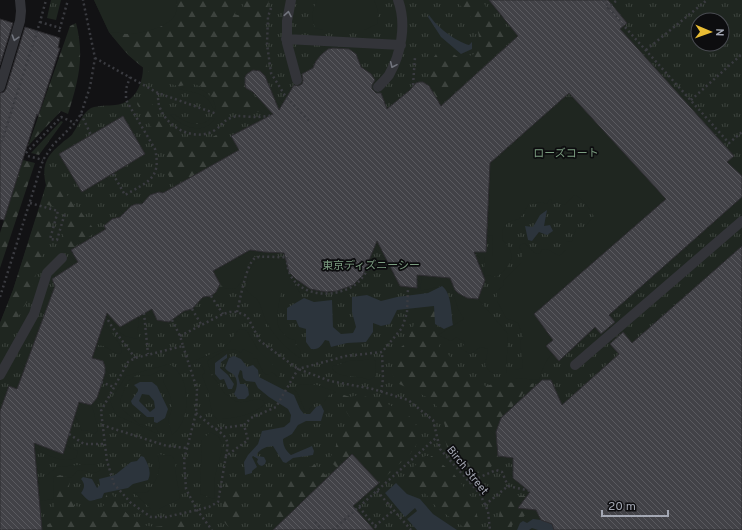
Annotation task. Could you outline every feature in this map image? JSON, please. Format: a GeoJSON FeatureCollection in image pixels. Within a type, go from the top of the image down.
{"type":"FeatureCollection","features":[{"type":"Feature","properties":{"kind":"lane"},"geometry":{"type":"LineString","coordinates":[[0,86],[20,21],[20,0]]}},
{"type":"Feature","properties":{"kind":"lane"},"geometry":{"type":"LineString","coordinates":[[291,0],[287,21],[286,39],[297,80]]}},
{"type":"Feature","properties":{"kind":"lane"},"geometry":{"type":"LineString","coordinates":[[378,87],[388,76],[401,45],[402,19],[398,0]]}},
{"type":"Feature","properties":{"kind":"lane"},"geometry":{"type":"LineString","coordinates":[[286,39],[401,45]]}},
{"type":"Feature","properties":{"kind":"lane"},"geometry":{"type":"LineString","coordinates":[[574,365],[742,221]]}},
{"type":"Feature","properties":{"kind":"lane"},"geometry":{"type":"LineString","coordinates":[[0,375],[34,314],[47,273],[62,258]]}},
{"type":"Feature","properties":{"kind":"path"},"geometry":{"type":"LineString","coordinates":[[0,146],[46,0]]}},
{"type":"Feature","properties":{"kind":"path"},"geometry":{"type":"LineString","coordinates":[[59,32],[68,0]]}},
{"type":"Feature","properties":{"kind":"path"},"geometry":{"type":"LineString","coordinates":[[0,297],[43,160],[53,145],[75,123],[81,114],[90,87],[95,58],[83,0]]}},
{"type":"Feature","properties":{"kind":"path"},"geometry":{"type":"LineString","coordinates":[[603,0],[608,8],[729,143],[742,132]]}},
{"type":"Feature","properties":{"kind":"path"},"geometry":{"type":"LineString","coordinates":[[608,8],[617,0]]}},
{"type":"Feature","properties":{"kind":"path"},"geometry":{"type":"LineString","coordinates":[[646,50],[707,0]]}},
{"type":"Feature","properties":{"kind":"path"},"geometry":{"type":"LineString","coordinates":[[40,22],[60,28]]}},
{"type":"Feature","properties":{"kind":"path"},"geometry":{"type":"LineString","coordinates":[[691,100],[742,54]]}},
{"type":"Feature","properties":{"kind":"path"},"geometry":{"type":"LineString","coordinates":[[95,58],[158,92],[217,114]]}},
{"type":"Feature","properties":{"kind":"path"},"geometry":{"type":"LineString","coordinates":[[113,174],[125,195],[150,180],[156,171],[157,157],[155,149],[126,100],[126,89],[130,77]]}},
{"type":"Feature","properties":{"kind":"path"},"geometry":{"type":"LineString","coordinates":[[158,92],[160,110],[170,124],[180,131],[192,134],[203,134],[215,130],[226,120],[238,116],[258,117],[274,115]]}},
{"type":"Feature","properties":{"kind":"path"},"geometry":{"type":"LineString","coordinates":[[81,114],[91,135]]}},
{"type":"Feature","properties":{"kind":"path"},"geometry":{"type":"LineString","coordinates":[[26,153],[61,116],[75,123]]}},
{"type":"Feature","properties":{"kind":"path"},"geometry":{"type":"LineString","coordinates":[[28,156],[43,160]]}},
{"type":"Feature","properties":{"kind":"path"},"geometry":{"type":"LineString","coordinates":[[30,203],[58,211],[50,239],[57,240],[65,213]]}},
{"type":"Feature","properties":{"kind":"path"},"geometry":{"type":"LineString","coordinates":[[238,312],[242,287],[255,258],[287,257],[288,273],[295,282],[307,291],[323,293],[338,293],[354,286],[369,268],[374,268]]}},
{"type":"Feature","properties":{"kind":"path"},"geometry":{"type":"LineString","coordinates":[[180,336],[223,314],[238,312],[247,316],[260,342],[298,369],[330,381],[381,392],[383,380],[382,352],[402,328],[407,313],[408,288]]}},
{"type":"Feature","properties":{"kind":"path"},"geometry":{"type":"LineString","coordinates":[[212,296],[223,314]]}},
{"type":"Feature","properties":{"kind":"path"},"geometry":{"type":"LineString","coordinates":[[192,309],[201,324]]}},
{"type":"Feature","properties":{"kind":"path"},"geometry":{"type":"LineString","coordinates":[[144,313],[148,354]]}},
{"type":"Feature","properties":{"kind":"path"},"geometry":{"type":"LineString","coordinates":[[108,320],[115,334],[122,339],[135,358]]}},
{"type":"Feature","properties":{"kind":"path"},"geometry":{"type":"LineString","coordinates":[[172,320],[180,336],[197,389],[196,413],[184,460],[186,489],[197,510],[212,530]]}},
{"type":"Feature","properties":{"kind":"path"},"geometry":{"type":"LineString","coordinates":[[183,346],[148,354],[128,362],[100,412],[106,461],[114,484],[131,503],[151,517],[166,517],[209,507],[218,502],[228,446],[225,436],[196,413]]}},
{"type":"Feature","properties":{"kind":"path"},"geometry":{"type":"LineString","coordinates":[[215,429],[244,425],[251,418],[276,407],[298,369],[346,356],[382,352]]}},
{"type":"Feature","properties":{"kind":"path"},"geometry":{"type":"LineString","coordinates":[[101,382],[114,387]]}},
{"type":"Feature","properties":{"kind":"path","name":"Birch Street"},"geometry":{"type":"LineString","coordinates":[[381,392],[408,400],[433,420],[440,449],[480,494],[488,511],[490,530]]}},
{"type":"Feature","properties":{"kind":"path"},"geometry":{"type":"LineString","coordinates":[[102,425],[167,446],[187,448]]}},
{"type":"Feature","properties":{"kind":"path"},"geometry":{"type":"LineString","coordinates":[[226,456],[248,440],[244,425]]}},
{"type":"Feature","properties":{"kind":"path"},"geometry":{"type":"LineString","coordinates":[[70,434],[84,444],[104,444]]}},
{"type":"Feature","properties":{"kind":"path"},"geometry":{"type":"LineString","coordinates":[[333,530],[438,437]]}},
{"type":"Feature","properties":{"kind":"path"},"geometry":{"type":"LineString","coordinates":[[469,482],[496,470],[502,472],[508,486]]}},
{"type":"Feature","properties":{"kind":"path"},"geometry":{"type":"LineString","coordinates":[[508,486],[531,491]]}},
{"type":"Feature","properties":{"kind":"path"},"geometry":{"type":"LineString","coordinates":[[485,505],[508,486]]}},
{"type":"Feature","properties":{"kind":"path"},"geometry":{"type":"LineString","coordinates":[[377,491],[411,530]]}},
{"type":"Feature","properties":{"kind":"path"},"geometry":{"type":"LineString","coordinates":[[359,507],[378,530]]}},
{"type":"Feature","properties":{"kind":"path"},"geometry":{"type":"LineString","coordinates":[[375,526],[394,510]]}},
{"type":"Feature","properties":{"kind":"path"},"geometry":{"type":"LineString","coordinates":[[315,522],[322,530]]}},
{"type":"Feature","properties":{"kind":"green space"},"geometry":{"type":"Polygon","coordinates":[[[51,0],[61,0],[56,20],[47,18],[51,0]]]}},
{"type":"Feature","properties":{"kind":"green space","name":"東京ディズニーシー"},"geometry":{"type":"Polygon","coordinates":[[[94,0],[742,0],[742,530],[0,530],[0,323],[13,290],[46,185],[44,172],[46,161],[57,147],[70,137],[88,110],[97,106],[122,103],[133,97],[141,80],[143,67],[128,55],[109,32],[94,0]]]}},
{"type":"Feature","properties":{"kind":"green space"},"geometry":{"type":"Polygon","coordinates":[[[94,0],[176,0],[177,5],[175,14],[169,22],[153,29],[131,34],[109,32],[94,0]]]}},
{"type":"Feature","properties":{"kind":"green space"},"geometry":{"type":"Polygon","coordinates":[[[176,0],[269,0],[265,36],[265,54],[268,71],[263,73],[260,71],[251,71],[244,81],[250,91],[267,108],[260,112],[249,112],[239,108],[219,111],[212,96],[205,89],[200,86],[188,84],[179,86],[174,85],[155,76],[133,59],[109,32],[129,34],[177,7],[176,0]],[[236,2],[235,15],[242,15],[243,3],[236,2]]]}},
{"type":"Feature","properties":{"kind":"green space"},"geometry":{"type":"Polygon","coordinates":[[[317,0],[374,0],[378,12],[377,24],[364,30],[323,30],[315,28],[313,14],[317,0]]]}},
{"type":"Feature","properties":{"kind":"green space"},"geometry":{"type":"Polygon","coordinates":[[[454,0],[481,0],[512,40],[437,110],[429,86],[431,67],[434,57],[439,50],[447,47],[450,52],[461,59],[474,54],[479,41],[477,27],[471,17],[454,0]]]}},
{"type":"Feature","properties":{"kind":"green space"},"geometry":{"type":"Polygon","coordinates":[[[76,23],[79,35],[80,58],[75,91],[68,114],[61,111],[28,146],[70,26],[76,23]]]}},
{"type":"Feature","properties":{"kind":"green space"},"geometry":{"type":"Polygon","coordinates":[[[185,87],[196,88],[206,92],[213,100],[216,110],[203,96],[179,89],[185,87]]]}},
{"type":"Feature","properties":{"kind":"green space"},"geometry":{"type":"Polygon","coordinates":[[[140,97],[145,98],[151,103],[160,122],[167,130],[183,138],[195,141],[205,140],[222,132],[239,150],[174,187],[166,170],[166,155],[164,147],[137,104],[140,97]]]}},
{"type":"Feature","properties":{"kind":"green space","name":"ローズコート"},"geometry":{"type":"Polygon","coordinates":[[[564,98],[575,99],[666,199],[534,314],[553,340],[545,346],[552,354],[543,369],[539,380],[515,378],[515,370],[523,368],[520,341],[523,337],[518,323],[506,318],[497,301],[497,291],[503,286],[504,280],[522,262],[522,253],[519,246],[524,243],[535,253],[540,254],[542,249],[549,250],[559,256],[566,250],[566,242],[572,241],[576,229],[584,228],[594,216],[583,201],[574,195],[565,205],[556,202],[552,204],[551,199],[547,204],[541,202],[528,205],[519,219],[508,222],[503,229],[502,239],[510,250],[511,255],[511,259],[506,268],[497,277],[485,275],[485,257],[492,257],[493,236],[487,235],[491,163],[564,98]]]}},
{"type":"Feature","properties":{"kind":"green space"},"geometry":{"type":"Polygon","coordinates":[[[174,114],[192,124],[202,124],[211,118],[215,119],[204,127],[192,128],[181,123],[170,115],[174,114]]]}},
{"type":"Feature","properties":{"kind":"green space"},"geometry":{"type":"Polygon","coordinates":[[[61,121],[63,122],[39,155],[31,153],[61,121]]]}},
{"type":"Feature","properties":{"kind":"green space"},"geometry":{"type":"Polygon","coordinates":[[[23,160],[35,163],[0,268],[0,233],[23,160]]]}},
{"type":"Feature","properties":{"kind":"green space"},"geometry":{"type":"Polygon","coordinates":[[[55,176],[73,204],[78,208],[96,232],[72,248],[60,244],[69,213],[62,211],[62,209],[41,203],[49,180],[55,176]]]}},
{"type":"Feature","properties":{"kind":"green space"},"geometry":{"type":"Polygon","coordinates":[[[39,209],[55,213],[28,300],[0,348],[0,323],[13,290],[39,209]]]}},
{"type":"Feature","properties":{"kind":"green space"},"geometry":{"type":"Polygon","coordinates":[[[250,251],[263,253],[264,255],[253,256],[241,282],[235,289],[224,288],[213,271],[250,251]]]}},
{"type":"Feature","properties":{"kind":"green space"},"geometry":{"type":"Polygon","coordinates":[[[260,259],[285,260],[286,270],[300,293],[281,293],[277,320],[280,330],[289,338],[295,340],[296,346],[301,351],[300,358],[290,351],[276,337],[266,321],[258,300],[245,288],[253,264],[260,259]]]}},
{"type":"Feature","properties":{"kind":"green space"},"geometry":{"type":"Polygon","coordinates":[[[422,275],[453,278],[457,292],[467,298],[478,299],[508,334],[506,374],[498,374],[489,371],[485,365],[488,349],[481,347],[470,354],[460,348],[465,342],[456,337],[451,341],[438,335],[464,319],[458,309],[452,289],[446,289],[442,286],[420,291],[422,275]]]}},
{"type":"Feature","properties":{"kind":"green space"},"geometry":{"type":"Polygon","coordinates":[[[435,306],[438,335],[442,338],[438,349],[447,353],[473,385],[483,384],[485,386],[502,382],[534,384],[531,392],[523,393],[501,418],[496,432],[498,456],[489,470],[479,473],[472,471],[454,456],[447,447],[445,439],[445,426],[441,412],[431,399],[397,383],[392,373],[393,362],[400,348],[407,342],[415,322],[417,310],[427,310],[435,306]]]}},
{"type":"Feature","properties":{"kind":"green space"},"geometry":{"type":"Polygon","coordinates":[[[138,317],[139,337],[137,339],[125,336],[119,332],[111,319],[138,317]]]}},
{"type":"Feature","properties":{"kind":"green space"},"geometry":{"type":"Polygon","coordinates":[[[104,322],[120,345],[122,349],[121,353],[117,354],[104,346],[97,345],[104,322]]]}},
{"type":"Feature","properties":{"kind":"green space"},"geometry":{"type":"Polygon","coordinates":[[[243,329],[247,331],[258,350],[279,371],[279,378],[272,372],[267,375],[263,372],[257,359],[253,358],[253,354],[243,349],[241,353],[233,349],[224,351],[207,361],[212,376],[225,394],[237,402],[262,399],[265,404],[249,414],[217,419],[212,414],[208,390],[202,376],[205,372],[200,362],[196,364],[196,360],[222,350],[238,330],[243,329]]]}},
{"type":"Feature","properties":{"kind":"green space"},"geometry":{"type":"Polygon","coordinates":[[[374,359],[376,362],[375,377],[369,380],[360,377],[340,375],[332,369],[333,366],[349,361],[374,359]]]}},
{"type":"Feature","properties":{"kind":"green space"},"geometry":{"type":"Polygon","coordinates":[[[169,364],[177,370],[182,378],[187,399],[183,420],[179,428],[172,435],[168,419],[172,405],[163,381],[168,375],[168,372],[161,370],[149,376],[137,375],[128,381],[120,400],[123,410],[139,424],[156,428],[160,435],[116,415],[110,401],[126,376],[169,364]]]}},
{"type":"Feature","properties":{"kind":"green space"},"geometry":{"type":"Polygon","coordinates":[[[302,384],[317,385],[336,392],[329,395],[324,402],[315,402],[309,410],[305,411],[297,392],[294,390],[295,387],[302,384]]]}},
{"type":"Feature","properties":{"kind":"green space"},"geometry":{"type":"Polygon","coordinates":[[[341,394],[350,397],[358,395],[380,400],[407,414],[414,421],[418,430],[417,444],[410,454],[379,483],[352,454],[337,468],[329,460],[336,446],[336,433],[345,431],[352,420],[347,413],[341,394]]]}},
{"type":"Feature","properties":{"kind":"green space"},"geometry":{"type":"Polygon","coordinates":[[[79,402],[88,404],[93,409],[98,427],[94,434],[90,430],[82,431],[81,429],[75,415],[79,402]]]}},
{"type":"Feature","properties":{"kind":"green space"},"geometry":{"type":"Polygon","coordinates":[[[210,432],[218,436],[222,443],[215,476],[214,499],[200,494],[202,440],[210,432]]]}},
{"type":"Feature","properties":{"kind":"green space"},"geometry":{"type":"Polygon","coordinates":[[[37,444],[63,454],[66,446],[78,451],[76,458],[65,460],[50,456],[35,448],[37,444]]]}},
{"type":"Feature","properties":{"kind":"green space"},"geometry":{"type":"Polygon","coordinates":[[[157,454],[172,456],[174,458],[179,499],[159,509],[151,509],[133,492],[147,493],[153,484],[159,470],[159,460],[157,454]]]}},
{"type":"Feature","properties":{"kind":"green space"},"geometry":{"type":"Polygon","coordinates":[[[425,456],[432,456],[453,473],[473,499],[479,523],[468,530],[437,508],[426,494],[409,488],[401,479],[425,456]]]}},
{"type":"Feature","properties":{"kind":"green space"},"geometry":{"type":"Polygon","coordinates":[[[89,464],[96,465],[101,470],[92,473],[84,470],[77,471],[71,478],[60,475],[53,477],[54,499],[40,501],[38,479],[46,476],[57,467],[89,464]]]}},
{"type":"Feature","properties":{"kind":"green space"},"geometry":{"type":"Polygon","coordinates":[[[304,464],[311,467],[315,464],[328,478],[278,525],[263,510],[263,502],[304,464]]]}},
{"type":"Feature","properties":{"kind":"green space"},"geometry":{"type":"Polygon","coordinates":[[[60,475],[71,478],[68,490],[71,500],[74,501],[74,506],[81,507],[96,514],[104,505],[107,491],[110,491],[130,517],[142,524],[156,527],[167,525],[179,520],[188,520],[195,530],[48,530],[47,525],[55,520],[52,477],[60,475]]]}},
{"type":"Feature","properties":{"kind":"green space"},"geometry":{"type":"Polygon","coordinates":[[[226,481],[237,486],[241,499],[240,514],[243,519],[240,527],[243,530],[231,530],[225,523],[222,516],[226,481]]]}},
{"type":"Feature","properties":{"kind":"green space"},"geometry":{"type":"Polygon","coordinates":[[[510,495],[527,496],[523,502],[527,509],[536,510],[514,521],[510,530],[500,530],[499,517],[501,506],[504,497],[510,495]]]}},
{"type":"Feature","properties":{"kind":"shaded area"},"geometry":{"type":"Polygon","coordinates":[[[429,15],[452,37],[469,45],[472,42],[472,49],[461,54],[441,37],[428,17],[429,15]]]}},
{"type":"Feature","properties":{"kind":"shaded area"},"geometry":{"type":"Polygon","coordinates":[[[547,210],[544,226],[550,225],[553,231],[547,235],[539,232],[532,241],[528,240],[525,226],[533,227],[540,215],[547,210]]]}},
{"type":"Feature","properties":{"kind":"shaded area"},"geometry":{"type":"Polygon","coordinates":[[[442,286],[448,294],[453,325],[444,329],[435,324],[434,306],[397,310],[390,324],[381,326],[373,323],[373,332],[366,342],[347,343],[331,347],[329,341],[325,340],[318,348],[311,349],[306,342],[306,329],[299,327],[296,320],[287,320],[287,308],[304,298],[314,302],[332,300],[333,327],[341,334],[353,333],[356,327],[352,312],[352,297],[367,295],[381,301],[397,297],[428,293],[442,286]]]}},
{"type":"Feature","properties":{"kind":"shaded area"},"geometry":{"type":"Polygon","coordinates":[[[227,354],[227,358],[221,362],[220,368],[228,375],[234,384],[232,389],[228,389],[224,379],[220,380],[215,374],[215,363],[227,354]]]}},
{"type":"Feature","properties":{"kind":"shaded area"},"geometry":{"type":"Polygon","coordinates":[[[234,356],[241,359],[247,367],[253,365],[258,370],[259,377],[294,395],[300,409],[304,414],[310,414],[316,407],[321,405],[324,411],[321,421],[306,421],[298,425],[292,434],[283,439],[285,448],[291,455],[312,446],[314,451],[313,455],[293,458],[286,463],[283,462],[273,446],[266,447],[257,454],[257,456],[264,457],[266,461],[265,464],[262,466],[259,465],[257,462],[258,459],[253,456],[252,457],[257,467],[252,471],[252,473],[245,475],[244,462],[258,444],[262,431],[284,427],[290,422],[291,415],[288,409],[258,388],[255,382],[246,381],[243,378],[242,371],[240,370],[238,376],[240,384],[245,384],[248,388],[249,395],[245,399],[238,399],[234,394],[237,387],[235,376],[225,368],[229,358],[234,356]]]}},
{"type":"Feature","properties":{"kind":"shaded area"},"geometry":{"type":"Polygon","coordinates":[[[140,382],[152,382],[157,386],[168,409],[165,418],[157,423],[154,422],[154,417],[147,417],[132,404],[131,401],[138,391],[134,385],[140,382]],[[142,394],[139,401],[150,412],[155,408],[154,401],[149,395],[142,394]]]}},
{"type":"Feature","properties":{"kind":"shaded area"},"geometry":{"type":"Polygon","coordinates":[[[141,456],[144,457],[149,468],[150,474],[148,480],[133,484],[128,488],[104,493],[102,498],[92,501],[88,500],[81,493],[84,487],[81,479],[83,477],[92,479],[97,488],[100,485],[99,479],[115,475],[131,462],[137,461],[141,456]]]}},
{"type":"Feature","properties":{"kind":"shaded area"},"geometry":{"type":"Polygon","coordinates":[[[396,483],[407,494],[420,499],[433,514],[457,530],[417,530],[407,519],[417,511],[415,508],[405,517],[385,493],[396,483]]]}},
{"type":"Feature","properties":{"kind":"shaded area"},"geometry":{"type":"Polygon","coordinates":[[[533,519],[552,524],[554,530],[538,530],[532,528],[529,530],[517,530],[520,523],[523,521],[527,523],[533,519]]]}},
{"type":"Feature","properties":{"kind":"building"},"geometry":{"type":"Polygon","coordinates":[[[489,0],[608,0],[627,23],[620,29],[734,156],[727,162],[742,176],[742,197],[609,315],[615,322],[601,334],[595,327],[559,361],[546,346],[553,340],[534,314],[666,199],[569,93],[490,163],[486,252],[474,252],[485,280],[478,299],[467,298],[458,293],[455,290],[450,278],[417,275],[417,288],[400,286],[377,241],[363,275],[353,285],[337,291],[326,292],[310,289],[296,279],[289,272],[284,253],[250,250],[213,271],[220,284],[216,292],[211,296],[203,297],[192,309],[184,311],[169,322],[157,320],[152,309],[120,327],[107,313],[92,358],[103,361],[105,367],[105,373],[97,398],[91,405],[79,402],[63,454],[34,443],[42,530],[0,530],[0,411],[9,386],[17,389],[55,286],[52,279],[78,262],[71,250],[106,229],[104,226],[112,219],[120,217],[131,206],[142,204],[150,195],[159,192],[163,193],[239,150],[231,136],[273,114],[253,92],[246,88],[245,77],[253,70],[260,71],[265,76],[279,110],[294,85],[298,86],[302,84],[302,74],[313,68],[321,55],[328,49],[349,49],[356,54],[361,67],[371,74],[375,80],[372,85],[372,89],[376,93],[381,93],[387,109],[419,82],[423,82],[429,86],[441,106],[518,36],[489,0]]]}},
{"type":"Feature","properties":{"kind":"building"},"geometry":{"type":"Polygon","coordinates":[[[0,19],[13,23],[0,65],[0,19]]]}},
{"type":"Feature","properties":{"kind":"building"},"geometry":{"type":"Polygon","coordinates":[[[25,27],[60,38],[58,48],[60,48],[38,116],[37,114],[4,220],[0,219],[0,93],[4,92],[6,89],[25,27]]]}},
{"type":"Feature","properties":{"kind":"building"},"geometry":{"type":"Polygon","coordinates":[[[123,116],[145,154],[82,192],[59,154],[123,116]]]}},
{"type":"Feature","properties":{"kind":"building"},"geometry":{"type":"Polygon","coordinates":[[[742,246],[742,530],[554,530],[552,524],[541,520],[536,510],[518,508],[530,492],[513,478],[513,458],[498,456],[496,432],[501,418],[542,380],[551,380],[562,405],[619,354],[610,344],[623,332],[632,343],[742,246]]]}},
{"type":"Feature","properties":{"kind":"building"},"geometry":{"type":"Polygon","coordinates":[[[352,454],[379,483],[353,506],[374,530],[273,530],[352,454]]]}}]}
